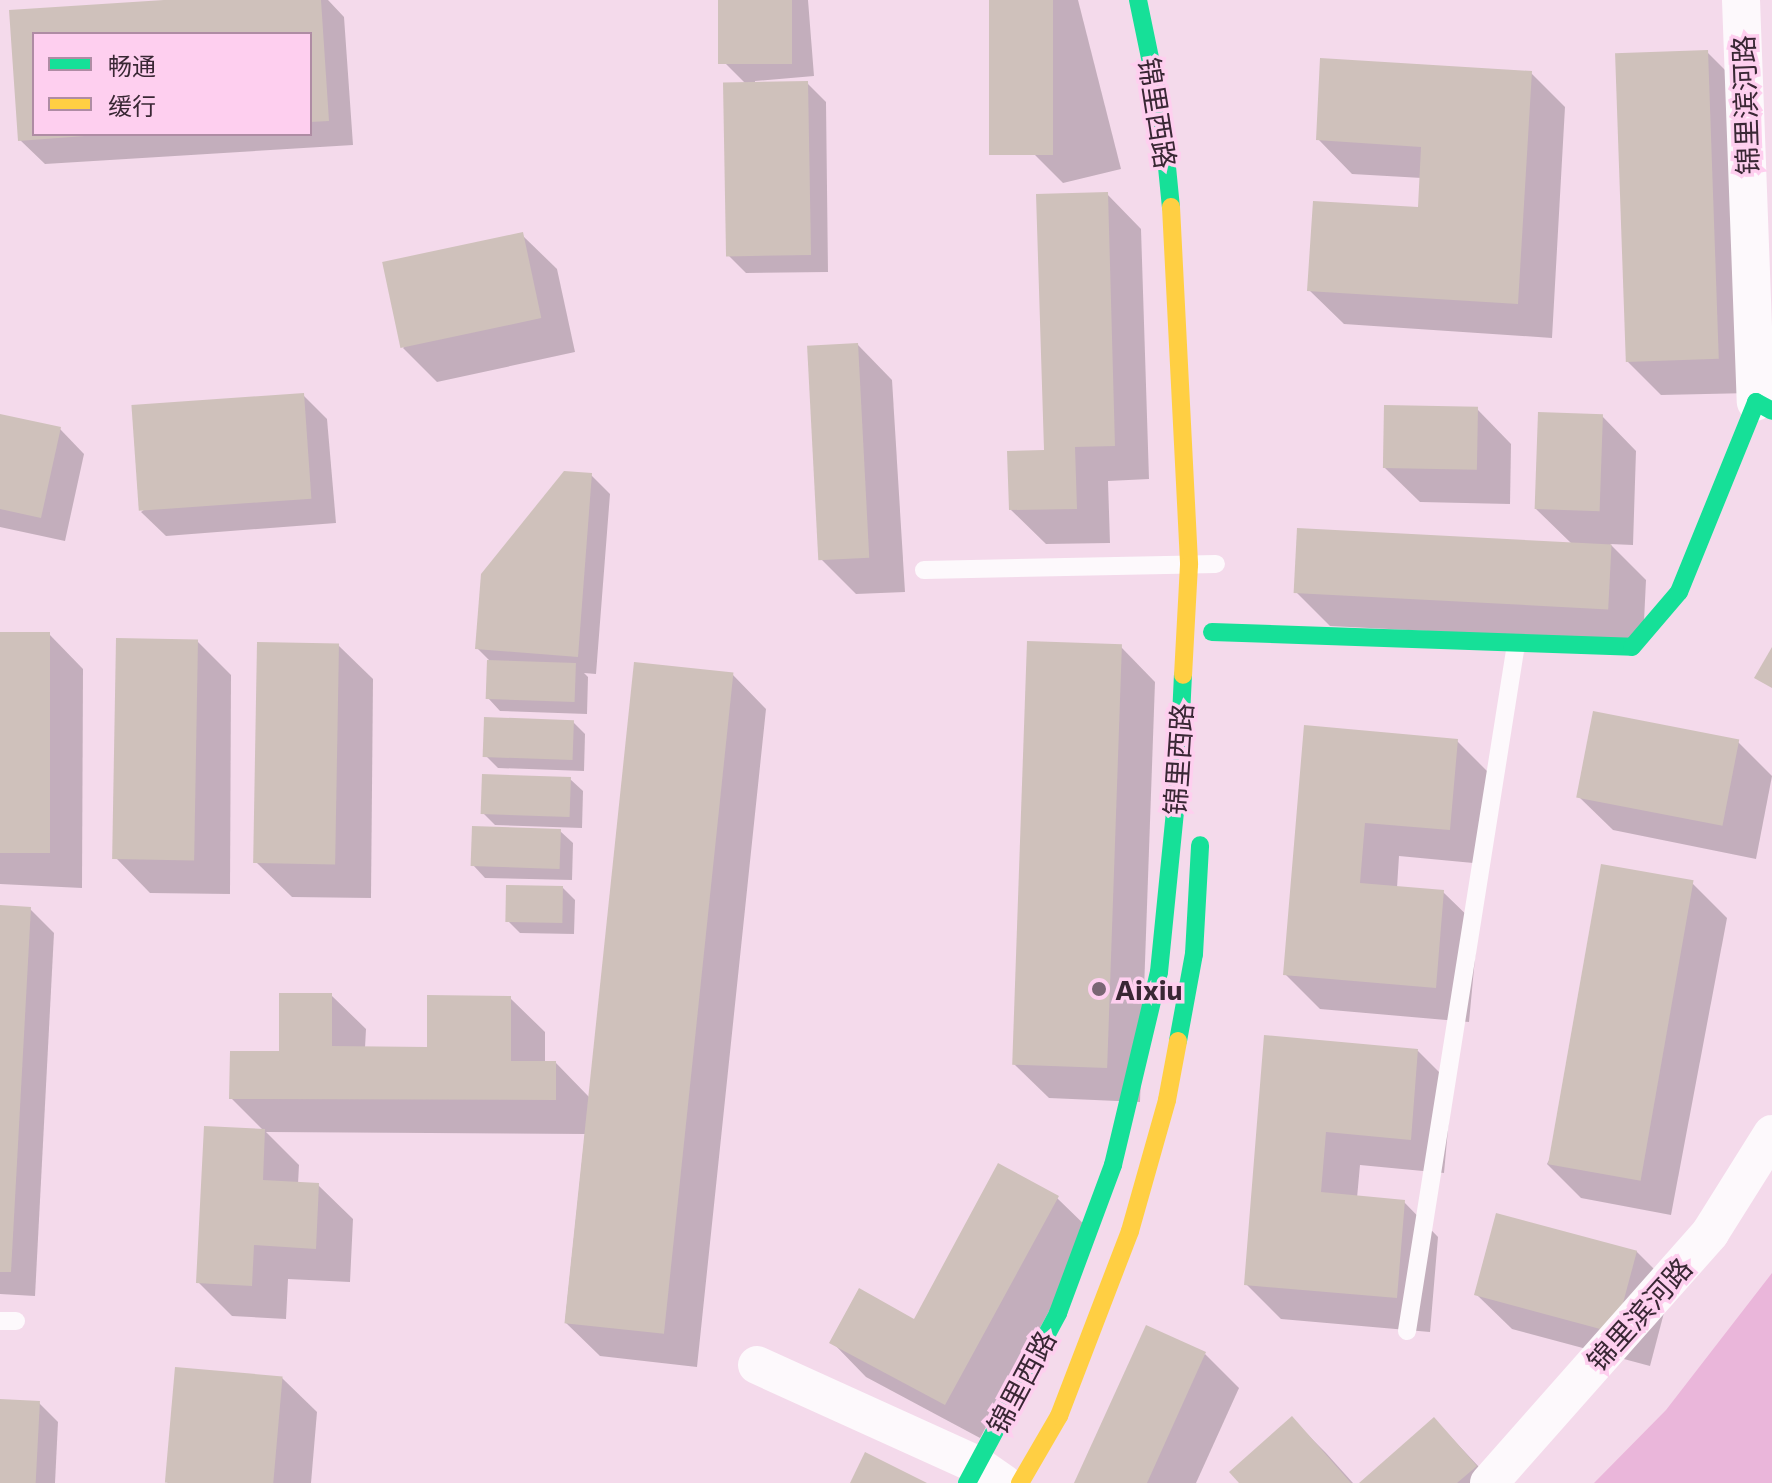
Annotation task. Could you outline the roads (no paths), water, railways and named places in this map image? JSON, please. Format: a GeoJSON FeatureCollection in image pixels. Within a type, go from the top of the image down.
{"type":"FeatureCollection","features":[{"type":"Feature","properties":{"kind":"main road","name":"锦里西路"},"geometry":{"type":"LineString","coordinates":[[982,1477],[1058,1313],[1113,1165],[1159,972],[1178,780],[1189,565],[1174,239],[1162,116],[1138,0]]}},
{"type":"Feature","properties":{"kind":"main road"},"geometry":{"type":"LineString","coordinates":[[1212,633],[1632,647],[1679,592],[1764,407]]}},
{"type":"Feature","properties":{"kind":"main road","name":"锦里西路"},"geometry":{"type":"LineString","coordinates":[[1020,1483],[1059,1416],[1130,1231],[1167,1100],[1194,954],[1201,830]]}},
{"type":"Feature","properties":{"kind":"street","name":"锦里滨河路"},"geometry":{"type":"LineString","coordinates":[[1741,0],[1764,407]]}},
{"type":"Feature","properties":{"kind":"street","name":"锦里滨河路"},"geometry":{"type":"LineString","coordinates":[[1489,1483],[1710,1233],[1772,1134]]}},
{"type":"Feature","properties":{"kind":"street"},"geometry":{"type":"LineString","coordinates":[[757,1365],[982,1477]]}},
{"type":"Feature","properties":{"kind":"lane"},"geometry":{"type":"LineString","coordinates":[[924,570],[1215,564]]}},
{"type":"Feature","properties":{"kind":"lane"},"geometry":{"type":"LineString","coordinates":[[1407,1331],[1516,644]]}},
{"type":"Feature","properties":{"kind":"place","name":"Aixiu"},"geometry":{"type":"Point","coordinates":[1099,989]}}]}
